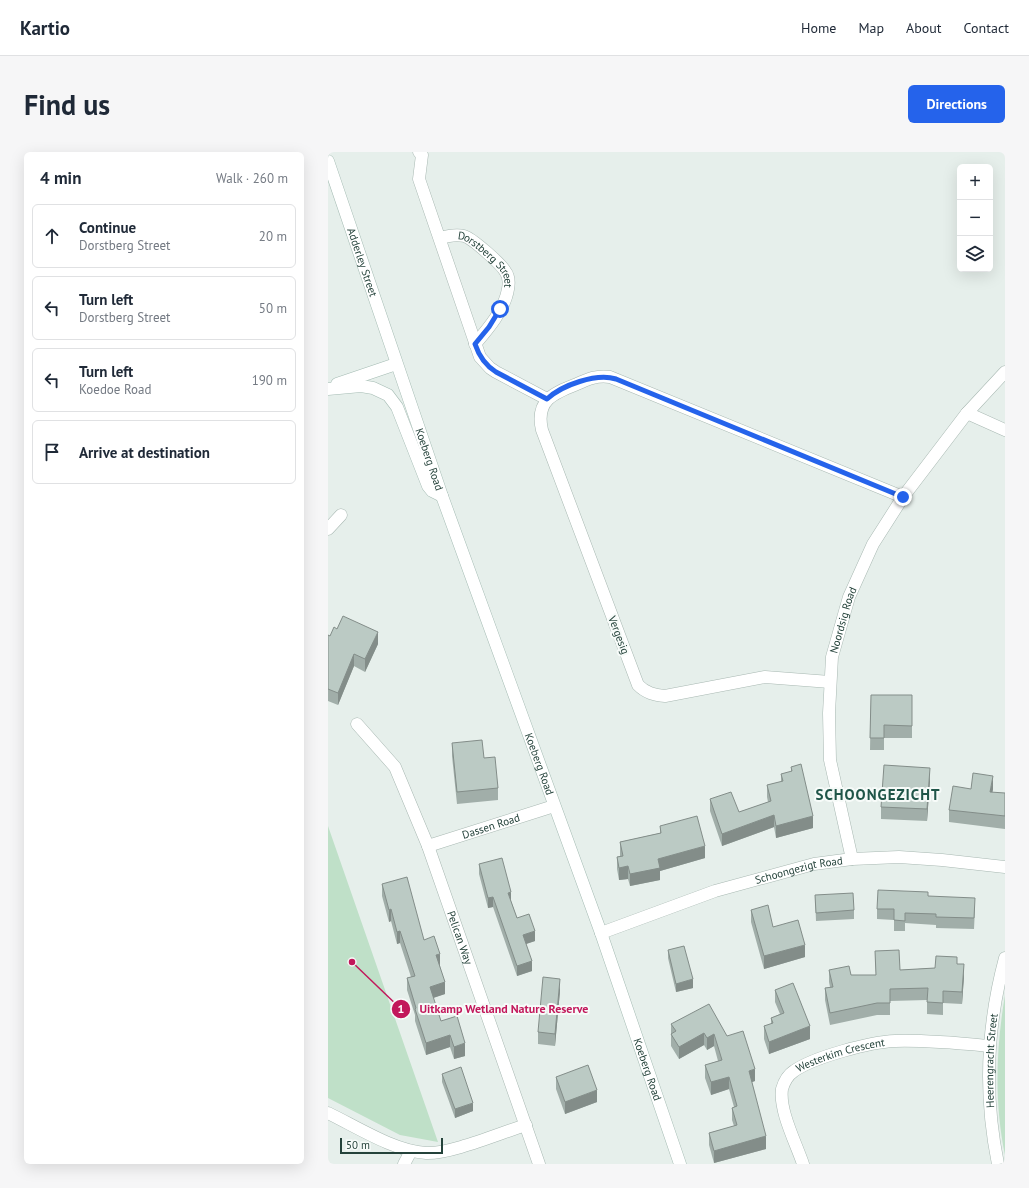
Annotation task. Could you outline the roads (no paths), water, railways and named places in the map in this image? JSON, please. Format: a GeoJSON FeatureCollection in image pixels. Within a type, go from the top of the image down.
{"type":"FeatureCollection","features":[{"type":"Feature","properties":{"kind":"street","name":"Dorstberg Street"},"geometry":{"type":"LineString","coordinates":[[419,152],[422,155],[418,179],[440,238],[480,357],[490,368],[547,399]]}},
{"type":"Feature","properties":{"kind":"street","name":"Adderley Street"},"geometry":{"type":"LineString","coordinates":[[328,161],[396,364]]}},
{"type":"Feature","properties":{"kind":"street","name":"Dorstberg Street"},"geometry":{"type":"LineString","coordinates":[[440,238],[458,235],[470,238],[502,267],[508,277],[508,291],[500,309],[489,327],[475,344]]}},
{"type":"Feature","properties":{"kind":"street"},"geometry":{"type":"LineString","coordinates":[[328,389],[356,376],[396,364]]}},
{"type":"Feature","properties":{"kind":"street","name":"Koeberg Road"},"geometry":{"type":"LineString","coordinates":[[396,364],[442,496],[601,933],[680,1164]]}},
{"type":"Feature","properties":{"kind":"street","name":"Noordsig Road"},"geometry":{"type":"LineString","coordinates":[[852,859],[830,760],[830,682],[832,657],[848,597],[873,544],[903,497],[967,414],[1005,372]]}},
{"type":"Feature","properties":{"kind":"street"},"geometry":{"type":"LineString","coordinates":[[547,399],[558,391],[594,377],[603,376],[616,379],[903,497]]}},
{"type":"Feature","properties":{"kind":"street"},"geometry":{"type":"LineString","coordinates":[[328,389],[361,386],[373,388],[388,395],[397,407],[428,486],[432,491],[442,496]]}},
{"type":"Feature","properties":{"kind":"street","name":"Vergesig"},"geometry":{"type":"LineString","coordinates":[[547,399],[541,414],[542,430],[638,685],[643,690],[653,695],[665,696],[765,677],[830,682]]}},
{"type":"Feature","properties":{"kind":"street"},"geometry":{"type":"LineString","coordinates":[[967,414],[1005,430]]}},
{"type":"Feature","properties":{"kind":"street"},"geometry":{"type":"LineString","coordinates":[[328,529],[341,515]]}},
{"type":"Feature","properties":{"kind":"street","name":"Pelican Way"},"geometry":{"type":"LineString","coordinates":[[357,724],[395,767],[428,846],[539,1164]]}},
{"type":"Feature","properties":{"kind":"street","name":"Dassen Road"},"geometry":{"type":"LineString","coordinates":[[428,846],[554,806]]}},
{"type":"Feature","properties":{"kind":"street","name":"Schoongezigt Road"},"geometry":{"type":"LineString","coordinates":[[601,933],[715,891],[814,864],[852,859],[899,857],[1005,867]]}},
{"type":"Feature","properties":{"kind":"street","name":"Heerengracht Street"},"geometry":{"type":"LineString","coordinates":[[998,1164],[991,1118],[989,1046],[994,1008],[1005,958]]}},
{"type":"Feature","properties":{"kind":"street","name":"Westerkim Crescent"},"geometry":{"type":"LineString","coordinates":[[803,1164],[783,1109],[783,1088],[786,1079],[792,1072],[804,1065],[822,1058],[861,1047],[893,1041],[934,1041],[989,1046]]}},
{"type":"Feature","properties":{"kind":"street"},"geometry":{"type":"LineString","coordinates":[[328,1113],[369,1134],[411,1151],[427,1153],[445,1151],[526,1125]]}},
{"type":"Feature","properties":{"kind":"street"},"geometry":{"type":"LineString","coordinates":[[404,1164],[411,1151]]}},
{"type":"Feature","properties":{"kind":"place","name":"Uitkamp Wetland Nature Reserve"},"geometry":{"type":"Point","coordinates":[352,962]}},
{"type":"Feature","properties":{"kind":"district","name":"SCHOONGEZICHT"},"geometry":{"type":"Point","coordinates":[878,794]}}]}
